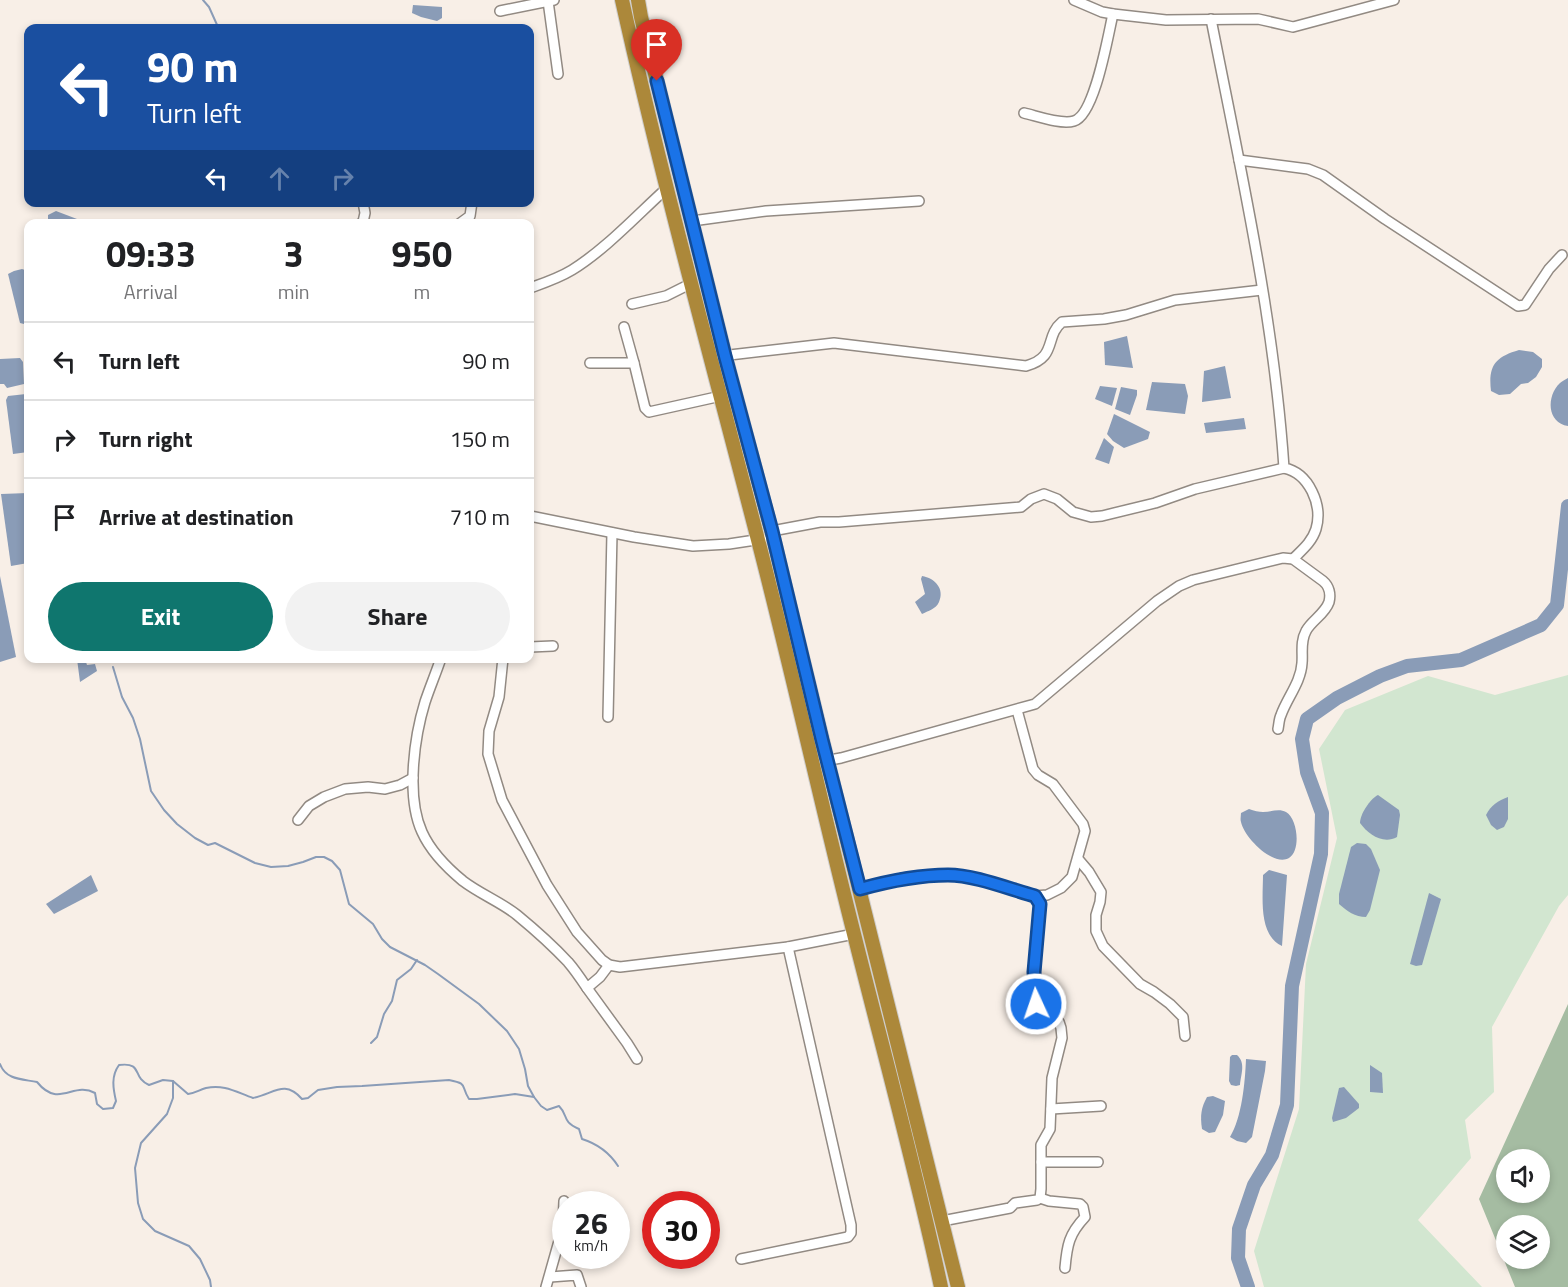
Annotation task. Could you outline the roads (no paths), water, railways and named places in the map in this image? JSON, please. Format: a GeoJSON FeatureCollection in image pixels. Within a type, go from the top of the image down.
{"type":"FeatureCollection","features":[{"type":"Feature","properties":{"kind":"highway"},"geometry":{"type":"LineString","coordinates":[[622,0],[642,91],[758,540],[854,934],[927,1220],[941,1287]]}},
{"type":"Feature","properties":{"kind":"highway"},"geometry":{"type":"LineString","coordinates":[[638,0],[725,356],[773,534],[958,1287]]}},
{"type":"Feature","properties":{"kind":"highway"},"geometry":{"type":"LineString","coordinates":[[905,1136],[920,1133]]}},
{"type":"Feature","properties":{"kind":"street"},"geometry":{"type":"LineString","coordinates":[[1074,0],[1102,12],[1113,14],[1166,20],[1258,19],[1293,27],[1394,0]]}},
{"type":"Feature","properties":{"kind":"street"},"geometry":{"type":"LineString","coordinates":[[500,11],[551,1],[558,74]]}},
{"type":"Feature","properties":{"kind":"street"},"geometry":{"type":"LineString","coordinates":[[1024,113],[1064,122],[1075,121],[1082,117],[1087,110],[1097,82],[1113,14]]}},
{"type":"Feature","properties":{"kind":"street"},"geometry":{"type":"LineString","coordinates":[[1211,19],[1253,231],[1272,350],[1284,468]]}},
{"type":"Feature","properties":{"kind":"street"},"geometry":{"type":"LineString","coordinates":[[1239,160],[1308,169],[1323,175],[1385,219],[1518,306],[1525,305],[1549,269],[1562,255]]}},
{"type":"Feature","properties":{"kind":"street"},"geometry":{"type":"LineString","coordinates":[[534,287],[571,270],[594,254],[667,188]]}},
{"type":"Feature","properties":{"kind":"street"},"geometry":{"type":"LineString","coordinates":[[692,221],[766,211],[919,201]]}},
{"type":"Feature","properties":{"kind":"street"},"geometry":{"type":"LineString","coordinates":[[632,304],[666,296],[692,283]]}},
{"type":"Feature","properties":{"kind":"street"},"geometry":{"type":"LineString","coordinates":[[710,357],[834,343],[1026,366],[1041,360],[1046,355],[1058,326],[1062,322],[1126,315],[1175,300],[1262,290]]}},
{"type":"Feature","properties":{"kind":"street"},"geometry":{"type":"LineString","coordinates":[[624,327],[645,408],[649,412],[721,396]]}},
{"type":"Feature","properties":{"kind":"street"},"geometry":{"type":"LineString","coordinates":[[590,363],[634,363]]}},
{"type":"Feature","properties":{"kind":"street"},"geometry":{"type":"LineString","coordinates":[[534,517],[693,546],[729,544],[758,540],[820,522],[1021,507],[1031,499],[1044,494],[1057,499],[1073,512],[1091,517],[1102,516],[1155,503],[1196,489],[1284,468],[1297,474],[1313,493],[1316,501],[1316,528],[1311,541],[1293,559]]}},
{"type":"Feature","properties":{"kind":"street"},"geometry":{"type":"LineString","coordinates":[[608,717],[612,532]]}},
{"type":"Feature","properties":{"kind":"street"},"geometry":{"type":"LineString","coordinates":[[813,764],[1017,710],[1040,701],[1157,601],[1179,586],[1208,576],[1283,558],[1293,559],[1327,585],[1329,601],[1306,631],[1302,648],[1301,671],[1281,714],[1278,729]]}},
{"type":"Feature","properties":{"kind":"street"},"geometry":{"type":"LineString","coordinates":[[534,647],[554,646]]}},
{"type":"Feature","properties":{"kind":"street"},"geometry":{"type":"LineString","coordinates":[[439,663],[425,702],[417,739],[413,778],[413,802],[422,834],[433,852],[465,882],[516,914],[569,963],[637,1059]]}},
{"type":"Feature","properties":{"kind":"street"},"geometry":{"type":"LineString","coordinates":[[502,663],[499,697],[489,731],[488,754],[502,801],[547,885],[577,932],[609,965],[620,967],[788,947],[854,934]]}},
{"type":"Feature","properties":{"kind":"street"},"geometry":{"type":"LineString","coordinates":[[860,889],[903,878],[949,875],[969,877],[1035,896],[1047,895],[1061,888],[1072,877],[1085,831],[1083,824],[1053,783],[1033,770],[1017,710]]}},
{"type":"Feature","properties":{"kind":"street"},"geometry":{"type":"LineString","coordinates":[[298,820],[309,806],[345,789],[368,787],[385,789],[413,778]]}},
{"type":"Feature","properties":{"kind":"street"},"geometry":{"type":"LineString","coordinates":[[1078,859],[1101,892],[1096,915],[1096,931],[1103,946],[1140,984],[1170,1004],[1183,1017],[1185,1036]]}},
{"type":"Feature","properties":{"kind":"street"},"geometry":{"type":"LineString","coordinates":[[1035,896],[1040,904],[1034,997],[1036,1004],[1059,1023],[1062,1038],[1052,1078],[1050,1129],[1041,1145],[1040,1198]]}},
{"type":"Feature","properties":{"kind":"street"},"geometry":{"type":"LineString","coordinates":[[741,1259],[848,1237],[851,1233],[852,1225],[788,947]]}},
{"type":"Feature","properties":{"kind":"street"},"geometry":{"type":"LineString","coordinates":[[587,988],[609,965]]}},
{"type":"Feature","properties":{"kind":"street"},"geometry":{"type":"LineString","coordinates":[[1051,1109],[1101,1106]]}},
{"type":"Feature","properties":{"kind":"street"},"geometry":{"type":"LineString","coordinates":[[1041,1162],[1098,1162]]}},
{"type":"Feature","properties":{"kind":"street"},"geometry":{"type":"LineString","coordinates":[[942,1221],[1010,1208],[1015,1203],[1040,1198],[1080,1204],[1085,1217],[1073,1230],[1067,1246],[1065,1268]]}},
{"type":"Feature","properties":{"kind":"street"},"geometry":{"type":"LineString","coordinates":[[546,1287],[552,1269]]}},
{"type":"Feature","properties":{"kind":"street"},"geometry":{"type":"LineString","coordinates":[[550,1277],[577,1275],[582,1287]]}},
{"type":"Feature","properties":{"kind":"water"},"geometry":{"type":"Polygon","coordinates":[[[413,5],[442,7],[442,18],[437,21],[412,13],[413,5]]]}},
{"type":"Feature","properties":{"kind":"water"},"geometry":{"type":"Polygon","coordinates":[[[56,211],[77,219],[48,219],[48,215],[56,211]]]}},
{"type":"Feature","properties":{"kind":"water"},"geometry":{"type":"Polygon","coordinates":[[[24,270],[24,324],[20,323],[8,274],[24,270]]]}},
{"type":"Feature","properties":{"kind":"water"},"geometry":{"type":"Polygon","coordinates":[[[1127,336],[1133,368],[1105,365],[1104,342],[1127,336]]]}},
{"type":"Feature","properties":{"kind":"water"},"geometry":{"type":"Polygon","coordinates":[[[1519,350],[1533,352],[1542,359],[1542,367],[1536,377],[1528,383],[1521,384],[1510,394],[1499,395],[1491,391],[1491,375],[1495,364],[1504,356],[1519,350]]]}},
{"type":"Feature","properties":{"kind":"water"},"geometry":{"type":"Polygon","coordinates":[[[20,358],[23,362],[24,384],[7,388],[4,384],[0,384],[0,359],[20,358]]]}},
{"type":"Feature","properties":{"kind":"water"},"geometry":{"type":"Polygon","coordinates":[[[1225,366],[1231,398],[1202,402],[1204,371],[1225,366]]]}},
{"type":"Feature","properties":{"kind":"water"},"geometry":{"type":"Polygon","coordinates":[[[1568,378],[1568,426],[1556,420],[1551,402],[1555,388],[1568,378]]]}},
{"type":"Feature","properties":{"kind":"water"},"geometry":{"type":"Polygon","coordinates":[[[1152,382],[1185,384],[1188,396],[1185,414],[1146,410],[1152,382]]]}},
{"type":"Feature","properties":{"kind":"water"},"geometry":{"type":"Polygon","coordinates":[[[1100,386],[1117,388],[1112,406],[1095,399],[1100,386]]]}},
{"type":"Feature","properties":{"kind":"water"},"geometry":{"type":"Polygon","coordinates":[[[1121,387],[1137,390],[1130,415],[1115,409],[1121,387]]]}},
{"type":"Feature","properties":{"kind":"water"},"geometry":{"type":"Polygon","coordinates":[[[24,394],[24,453],[13,454],[6,400],[8,396],[24,394]]]}},
{"type":"Feature","properties":{"kind":"water"},"geometry":{"type":"Polygon","coordinates":[[[1114,414],[1150,432],[1148,439],[1124,448],[1113,441],[1107,434],[1114,414]]]}},
{"type":"Feature","properties":{"kind":"water"},"geometry":{"type":"Polygon","coordinates":[[[1244,418],[1246,429],[1206,433],[1204,423],[1244,418]]]}},
{"type":"Feature","properties":{"kind":"water"},"geometry":{"type":"Polygon","coordinates":[[[1104,438],[1114,447],[1109,464],[1095,459],[1104,438]]]}},
{"type":"Feature","properties":{"kind":"water"},"geometry":{"type":"Polygon","coordinates":[[[24,493],[24,564],[11,566],[1,494],[24,493]]]}},
{"type":"Feature","properties":{"kind":"water"},"geometry":{"type":"Polygon","coordinates":[[[0,576],[16,657],[0,662],[0,576]]]}},
{"type":"Feature","properties":{"kind":"water"},"geometry":{"type":"Polygon","coordinates":[[[922,576],[938,585],[941,597],[932,610],[922,614],[915,602],[925,594],[922,576]]]}},
{"type":"Feature","properties":{"kind":"water"},"geometry":{"type":"Polygon","coordinates":[[[78,663],[95,664],[97,671],[80,682],[78,663]]]}},
{"type":"Feature","properties":{"kind":"water"},"geometry":{"type":"Polygon","coordinates":[[[1378,795],[1399,810],[1397,837],[1392,839],[1376,837],[1360,823],[1366,807],[1378,795]]]}},
{"type":"Feature","properties":{"kind":"water"},"geometry":{"type":"Polygon","coordinates":[[[1508,797],[1508,819],[1504,827],[1497,830],[1491,825],[1486,815],[1495,804],[1508,797]]]}},
{"type":"Feature","properties":{"kind":"water"},"geometry":{"type":"Polygon","coordinates":[[[1249,809],[1261,812],[1281,810],[1290,816],[1295,828],[1296,842],[1293,854],[1289,858],[1282,860],[1268,855],[1253,842],[1241,821],[1241,813],[1249,809]]]}},
{"type":"Feature","properties":{"kind":"water"},"geometry":{"type":"Polygon","coordinates":[[[1357,843],[1366,844],[1371,849],[1380,870],[1370,910],[1366,917],[1351,913],[1339,904],[1339,894],[1351,847],[1357,843]]]}},
{"type":"Feature","properties":{"kind":"water"},"geometry":{"type":"Polygon","coordinates":[[[1269,870],[1287,875],[1282,946],[1274,941],[1265,925],[1263,875],[1269,870]]]}},
{"type":"Feature","properties":{"kind":"water"},"geometry":{"type":"Polygon","coordinates":[[[91,875],[98,891],[54,914],[46,904],[91,875]]]}},
{"type":"Feature","properties":{"kind":"water"},"geometry":{"type":"Polygon","coordinates":[[[1429,893],[1441,899],[1422,965],[1416,966],[1410,964],[1429,893]]]}},
{"type":"Feature","properties":{"kind":"water"},"geometry":{"type":"Polygon","coordinates":[[[1232,1055],[1240,1058],[1242,1065],[1240,1085],[1236,1086],[1231,1085],[1229,1081],[1232,1055]]]}},
{"type":"Feature","properties":{"kind":"water"},"geometry":{"type":"Polygon","coordinates":[[[1246,1059],[1266,1061],[1252,1137],[1246,1143],[1230,1137],[1240,1110],[1246,1059]]]}},
{"type":"Feature","properties":{"kind":"water"},"geometry":{"type":"Polygon","coordinates":[[[1370,1065],[1382,1073],[1383,1093],[1370,1092],[1370,1065]]]}},
{"type":"Feature","properties":{"kind":"water"},"geometry":{"type":"Polygon","coordinates":[[[1344,1087],[1359,1104],[1359,1108],[1346,1118],[1333,1122],[1339,1088],[1344,1087]]]}},
{"type":"Feature","properties":{"kind":"water"},"geometry":{"type":"Polygon","coordinates":[[[1213,1096],[1225,1101],[1223,1115],[1215,1132],[1209,1133],[1202,1129],[1201,1120],[1203,1105],[1207,1097],[1213,1096]]]}},
{"type":"Feature","properties":{"kind":"waterway"},"geometry":{"type":"LineString","coordinates":[[203,0],[217,24]]}},
{"type":"Feature","properties":{"kind":"waterway"},"geometry":{"type":"LineString","coordinates":[[1248,1287],[1238,1258],[1239,1229],[1254,1185],[1272,1155],[1287,1105],[1292,986],[1321,854],[1322,813],[1307,772],[1302,739],[1307,719],[1337,698],[1380,676],[1407,666],[1461,660],[1541,625],[1557,605],[1568,506]]}},
{"type":"Feature","properties":{"kind":"waterway"},"geometry":{"type":"LineString","coordinates":[[113,667],[122,697],[133,718],[140,739],[151,791],[177,824],[208,845],[215,843],[255,863],[271,867],[288,866],[316,857],[324,857],[332,861],[340,870],[349,904],[373,924],[390,947],[438,974],[479,1004],[507,1031],[519,1049],[528,1086],[534,1097]]}},
{"type":"Feature","properties":{"kind":"waterway"},"geometry":{"type":"LineString","coordinates":[[371,1043],[377,1037],[384,1014],[392,1001],[397,980],[411,969],[417,960]]}},
{"type":"Feature","properties":{"kind":"waterway"},"geometry":{"type":"LineString","coordinates":[[0,1064],[10,1076],[37,1082],[52,1093],[80,1090],[95,1093],[97,1104],[103,1109],[113,1108],[116,1101],[114,1078],[119,1065],[132,1066],[140,1078],[149,1085],[163,1080],[173,1081],[188,1094],[206,1088],[219,1087],[253,1098],[284,1089],[296,1093],[302,1099],[308,1098],[318,1090],[337,1087],[449,1080],[462,1084],[469,1099],[515,1094],[534,1097],[547,1110],[559,1106],[567,1121],[579,1129],[582,1139],[603,1149],[618,1166]]}},
{"type":"Feature","properties":{"kind":"waterway"},"geometry":{"type":"LineString","coordinates":[[173,1081],[173,1098],[167,1114],[141,1143],[135,1168],[138,1203],[143,1219],[155,1231],[189,1246],[200,1259],[211,1287]]}}]}
